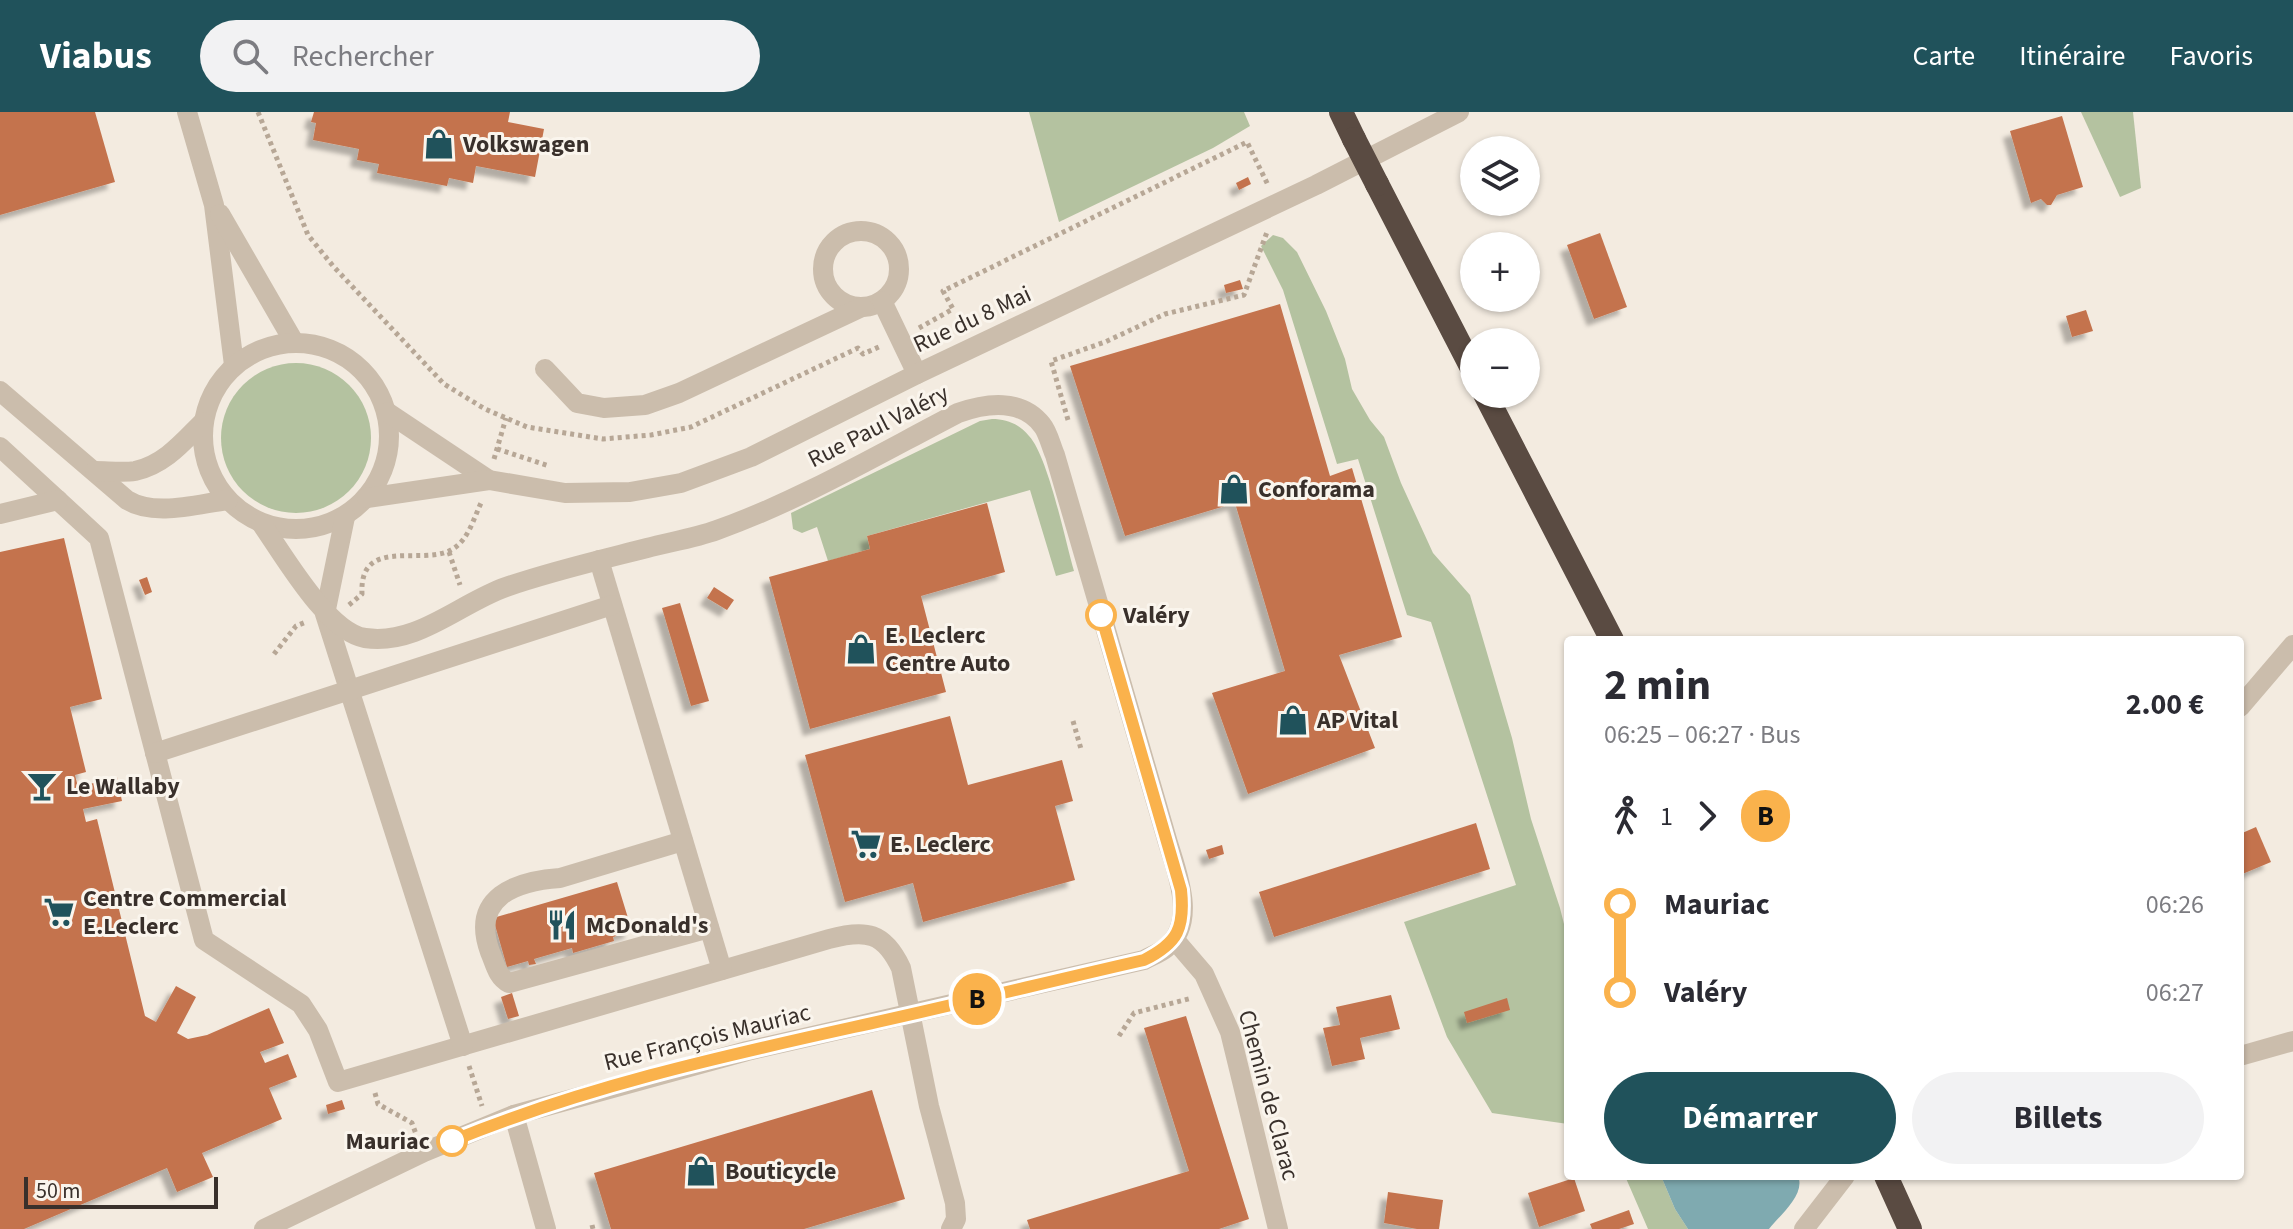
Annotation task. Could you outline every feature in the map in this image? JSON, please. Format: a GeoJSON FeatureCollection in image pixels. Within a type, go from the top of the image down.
{"type":"FeatureCollection","features":[{"type":"Feature","properties":{"kind":"highway"},"geometry":{"type":"LineString","coordinates":[[1341,112],[1460,345]]}},
{"type":"Feature","properties":{"kind":"highway"},"geometry":{"type":"LineString","coordinates":[[1492,408],[1610,636]]}},
{"type":"Feature","properties":{"kind":"highway"},"geometry":{"type":"LineString","coordinates":[[1888,1180],[1910,1229]]}},
{"type":"Feature","properties":{"kind":"street"},"geometry":{"type":"LineString","coordinates":[[187,112],[214,205],[234,365]]}},
{"type":"Feature","properties":{"kind":"street","name":"Rue du 8 Mai"},"geometry":{"type":"LineString","coordinates":[[367,498],[489,480],[565,493],[630,492],[681,483],[751,457],[917,374],[1277,204],[1459,112]]}},
{"type":"Feature","properties":{"kind":"street"},"geometry":{"type":"LineString","coordinates":[[214,205],[294,342]]}},
{"type":"Feature","properties":{"kind":"street"},"geometry":{"type":"LineString","coordinates":[[545,369],[577,403],[604,408],[645,405],[679,393],[872,304],[900,338],[917,374]]}},
{"type":"Feature","properties":{"kind":"street"},"geometry":{"type":"LineString","coordinates":[[294,342],[319,345],[342,354],[362,369],[377,389],[387,412],[390,442],[383,472],[367,498],[345,517],[318,528],[289,530],[261,523],[228,500],[212,477],[204,450],[203,422],[219,382],[234,365],[252,353],[273,345],[294,342]]}},
{"type":"Feature","properties":{"kind":"street"},"geometry":{"type":"LineString","coordinates":[[0,391],[140,508],[228,500]]}},
{"type":"Feature","properties":{"kind":"street","name":"Rue Paul Valéry"},"geometry":{"type":"LineString","coordinates":[[261,523],[325,614],[341,628],[364,638],[398,636],[428,627],[503,588],[715,531],[778,506],[981,405],[1004,405],[1024,410],[1042,425],[1055,455],[1166,836],[1181,890],[1184,915],[1174,939]]}},
{"type":"Feature","properties":{"kind":"street","name":"Rue du 8 Mai"},"geometry":{"type":"LineString","coordinates":[[387,412],[489,480]]}},
{"type":"Feature","properties":{"kind":"street"},"geometry":{"type":"LineString","coordinates":[[95,471],[134,471],[151,465],[167,457],[203,422]]}},
{"type":"Feature","properties":{"kind":"street"},"geometry":{"type":"LineString","coordinates":[[0,447],[99,538],[204,940],[301,1004],[318,1030],[338,1082],[855,932],[869,934],[893,950],[901,968],[929,1106],[955,1203],[956,1219],[951,1229]]}},
{"type":"Feature","properties":{"kind":"street"},"geometry":{"type":"LineString","coordinates":[[0,514],[58,500]]}},
{"type":"Feature","properties":{"kind":"street"},"geometry":{"type":"LineString","coordinates":[[345,517],[325,614],[463,1046]]}},
{"type":"Feature","properties":{"kind":"street"},"geometry":{"type":"LineString","coordinates":[[599,560],[722,970]]}},
{"type":"Feature","properties":{"kind":"street"},"geometry":{"type":"LineString","coordinates":[[155,753],[612,605]]}},
{"type":"Feature","properties":{"kind":"street"},"geometry":{"type":"LineString","coordinates":[[2244,702],[2293,645]]}},
{"type":"Feature","properties":{"kind":"street"},"geometry":{"type":"LineString","coordinates":[[683,841],[560,878],[541,879],[504,891],[493,903],[485,920],[488,946],[499,974],[509,983],[709,928]]}},
{"type":"Feature","properties":{"kind":"street","name":"Chemin de Clarac"},"geometry":{"type":"LineString","coordinates":[[1174,939],[1204,974],[1230,1032],[1278,1229]]}},
{"type":"Feature","properties":{"kind":"street","name":"Rue François Mauriac"},"geometry":{"type":"LineString","coordinates":[[264,1229],[424,1152],[514,1115],[747,1051],[1144,960],[1164,949],[1174,939]]}},
{"type":"Feature","properties":{"kind":"street"},"geometry":{"type":"LineString","coordinates":[[2244,1055],[2293,1041]]}},
{"type":"Feature","properties":{"kind":"street"},"geometry":{"type":"LineString","coordinates":[[514,1115],[546,1229]]}},
{"type":"Feature","properties":{"kind":"street"},"geometry":{"type":"LineString","coordinates":[[1804,1229],[1842,1180]]}},
{"type":"Feature","properties":{"kind":"path"},"geometry":{"type":"LineString","coordinates":[[258,112],[308,235],[444,384],[485,409],[527,427],[603,439],[651,435],[691,427],[858,348],[863,354],[900,338],[953,309],[943,291],[1247,142],[1277,204],[1244,295],[1165,314],[1105,342],[1051,361],[1072,434]]}},
{"type":"Feature","properties":{"kind":"path"},"geometry":{"type":"LineString","coordinates":[[274,654],[296,626],[354,603],[362,594],[364,571],[378,561],[449,552],[464,540],[489,480],[506,418]]}},
{"type":"Feature","properties":{"kind":"path"},"geometry":{"type":"LineString","coordinates":[[449,552],[467,606]]}},
{"type":"Feature","properties":{"kind":"path"},"geometry":{"type":"LineString","coordinates":[[1073,721],[1081,749]]}},
{"type":"Feature","properties":{"kind":"path"},"geometry":{"type":"LineString","coordinates":[[1119,1036],[1134,1013],[1213,993]]}},
{"type":"Feature","properties":{"kind":"path"},"geometry":{"type":"LineString","coordinates":[[471,1073],[479,1096]]}},
{"type":"Feature","properties":{"kind":"path"},"geometry":{"type":"LineString","coordinates":[[378,1104],[412,1123]]}},
{"type":"Feature","properties":{"kind":"green space"},"geometry":{"type":"Polygon","coordinates":[[[1029,112],[1244,112],[1250,126],[1213,148],[1059,222],[1029,112]]]}},
{"type":"Feature","properties":{"kind":"green space"},"geometry":{"type":"Polygon","coordinates":[[[2081,112],[2133,112],[2141,188],[2120,197],[2081,112]]]}},
{"type":"Feature","properties":{"kind":"green space"},"geometry":{"type":"Polygon","coordinates":[[[1273,235],[1283,238],[1297,252],[1326,311],[1345,359],[1352,389],[1384,437],[1433,553],[1470,595],[1512,738],[1531,819],[1564,924],[1564,1123],[1492,1113],[1447,1037],[1404,922],[1516,885],[1431,622],[1407,615],[1358,459],[1337,464],[1283,290],[1261,246],[1273,235]]]}},
{"type":"Feature","properties":{"kind":"green space"},"geometry":{"type":"Polygon","coordinates":[[[296,363],[325,369],[349,385],[365,409],[371,438],[365,467],[349,491],[325,507],[296,513],[267,507],[243,491],[227,467],[221,438],[227,409],[243,385],[267,369],[296,363]]]}},
{"type":"Feature","properties":{"kind":"green space"},"geometry":{"type":"Polygon","coordinates":[[[992,419],[1017,425],[1036,446],[1049,479],[1074,571],[1056,576],[1030,490],[867,536],[870,549],[828,561],[817,527],[802,533],[793,529],[791,513],[980,421],[992,419]]]}},
{"type":"Feature","properties":{"kind":"green space"},"geometry":{"type":"Polygon","coordinates":[[[1627,1180],[1663,1180],[1688,1229],[1648,1229],[1627,1180]]]}},
{"type":"Feature","properties":{"kind":"water"},"geometry":{"type":"Polygon","coordinates":[[[1663,1180],[1799,1180],[1800,1183],[1791,1204],[1769,1229],[1688,1229],[1663,1180]]]}},
{"type":"Feature","properties":{"kind":"building"},"geometry":{"type":"Polygon","coordinates":[[[0,112],[95,112],[115,182],[0,215],[0,112]]]}},
{"type":"Feature","properties":{"kind":"building","name":"Volkswagen"},"geometry":{"type":"Polygon","coordinates":[[[314,112],[510,112],[508,122],[544,129],[535,177],[476,166],[473,183],[449,178],[447,186],[377,173],[379,164],[357,160],[359,149],[313,140],[316,123],[311,122],[314,112]]]}},
{"type":"Feature","properties":{"kind":"building"},"geometry":{"type":"Polygon","coordinates":[[[2062,116],[2083,187],[2057,195],[2051,205],[2041,199],[2031,203],[2010,131],[2062,116]]]}},
{"type":"Feature","properties":{"kind":"building"},"geometry":{"type":"Polygon","coordinates":[[[1248,177],[1251,184],[1239,190],[1236,183],[1248,177]]]}},
{"type":"Feature","properties":{"kind":"building"},"geometry":{"type":"Polygon","coordinates":[[[1600,233],[1627,307],[1594,319],[1567,245],[1600,233]]]}},
{"type":"Feature","properties":{"kind":"building"},"geometry":{"type":"Polygon","coordinates":[[[1240,280],[1243,289],[1226,293],[1224,285],[1240,280]]]}},
{"type":"Feature","properties":{"kind":"building","name":"Conforama"},"geometry":{"type":"Polygon","coordinates":[[[1280,304],[1330,476],[1352,468],[1402,637],[1339,655],[1375,748],[1248,794],[1212,693],[1285,671],[1235,503],[1125,536],[1070,366],[1280,304]]]}},
{"type":"Feature","properties":{"kind":"building"},"geometry":{"type":"Polygon","coordinates":[[[2086,310],[2093,331],[2072,337],[2066,316],[2086,310]]]}},
{"type":"Feature","properties":{"kind":"building","name":"E. Leclerc Centre Auto"},"geometry":{"type":"Polygon","coordinates":[[[987,503],[1005,572],[921,596],[946,692],[810,729],[769,577],[870,549],[867,536],[987,503]]]}},
{"type":"Feature","properties":{"kind":"building","name":"Centre Commercial E.Leclerc"},"geometry":{"type":"Polygon","coordinates":[[[64,538],[102,699],[70,707],[86,772],[75,775],[78,787],[117,777],[122,801],[83,809],[86,822],[97,819],[145,1016],[156,1022],[176,986],[196,997],[177,1033],[188,1039],[207,1035],[269,1008],[284,1043],[260,1052],[265,1063],[288,1054],[297,1077],[269,1088],[282,1119],[202,1153],[213,1177],[177,1192],[167,1168],[24,1229],[0,1229],[0,552],[64,538]]]}},
{"type":"Feature","properties":{"kind":"building"},"geometry":{"type":"Polygon","coordinates":[[[147,577],[152,592],[145,595],[139,580],[147,577]]]}},
{"type":"Feature","properties":{"kind":"building"},"geometry":{"type":"Polygon","coordinates":[[[714,587],[734,600],[727,610],[707,598],[714,587]]]}},
{"type":"Feature","properties":{"kind":"building"},"geometry":{"type":"Polygon","coordinates":[[[680,603],[709,701],[691,706],[662,608],[680,603]]]}},
{"type":"Feature","properties":{"kind":"building"},"geometry":{"type":"Polygon","coordinates":[[[950,716],[968,785],[1062,760],[1073,801],[1055,806],[1075,880],[923,922],[913,883],[845,902],[805,755],[950,716]]]}},
{"type":"Feature","properties":{"kind":"building"},"geometry":{"type":"Polygon","coordinates":[[[1476,823],[1490,869],[1274,937],[1259,892],[1476,823]]]}},
{"type":"Feature","properties":{"kind":"building"},"geometry":{"type":"Polygon","coordinates":[[[2256,827],[2271,862],[2244,873],[2244,832],[2256,827]]]}},
{"type":"Feature","properties":{"kind":"building"},"geometry":{"type":"Polygon","coordinates":[[[1222,845],[1224,854],[1209,859],[1206,850],[1222,845]]]}},
{"type":"Feature","properties":{"kind":"building","name":"McDonald's"},"geometry":{"type":"Polygon","coordinates":[[[617,882],[632,931],[613,937],[614,941],[573,953],[572,948],[534,959],[536,964],[529,965],[528,961],[507,967],[493,918],[617,882]]]}},
{"type":"Feature","properties":{"kind":"building"},"geometry":{"type":"Polygon","coordinates":[[[512,993],[519,1016],[508,1019],[501,997],[512,993]]]}},
{"type":"Feature","properties":{"kind":"building"},"geometry":{"type":"Polygon","coordinates":[[[1391,995],[1400,1029],[1360,1038],[1365,1059],[1332,1066],[1323,1028],[1340,1025],[1336,1007],[1391,995]]]}},
{"type":"Feature","properties":{"kind":"building"},"geometry":{"type":"Polygon","coordinates":[[[1507,998],[1510,1010],[1467,1023],[1464,1012],[1507,998]]]}},
{"type":"Feature","properties":{"kind":"building"},"geometry":{"type":"Polygon","coordinates":[[[1186,1016],[1249,1219],[1219,1229],[1030,1229],[1027,1220],[1189,1171],[1144,1028],[1186,1016]]]}},
{"type":"Feature","properties":{"kind":"building"},"geometry":{"type":"Polygon","coordinates":[[[872,1090],[905,1199],[804,1229],[611,1229],[594,1173],[872,1090]]]}},
{"type":"Feature","properties":{"kind":"building"},"geometry":{"type":"Polygon","coordinates":[[[342,1100],[345,1109],[328,1114],[326,1105],[342,1100]]]}},
{"type":"Feature","properties":{"kind":"building"},"geometry":{"type":"Polygon","coordinates":[[[1575,1180],[1585,1211],[1539,1227],[1528,1193],[1575,1180]]]}},
{"type":"Feature","properties":{"kind":"building"},"geometry":{"type":"Polygon","coordinates":[[[1388,1192],[1443,1200],[1439,1229],[1384,1223],[1388,1192]]]}},
{"type":"Feature","properties":{"kind":"building"},"geometry":{"type":"Polygon","coordinates":[[[1629,1210],[1634,1224],[1619,1229],[1592,1229],[1590,1224],[1629,1210]]]}},
{"type":"Feature","properties":{"kind":"bus line","name":"B"},"geometry":{"type":"LineString","coordinates":[[452,1141],[514,1115],[643,1078],[747,1051],[1144,960],[1164,949],[1174,939],[1184,915],[1181,890],[1101,615]]}},
{"type":"Feature","properties":{"kind":"place","name":"Volkswagen"},"geometry":{"type":"Point","coordinates":[439,144]}},
{"type":"Feature","properties":{"kind":"place","name":"Conforama"},"geometry":{"type":"Point","coordinates":[1234,489]}},
{"type":"Feature","properties":{"kind":"place","name":"Valéry"},"geometry":{"type":"Point","coordinates":[1101,615]}},
{"type":"Feature","properties":{"kind":"place","name":"E. Leclerc Centre Auto"},"geometry":{"type":"Point","coordinates":[861,649]}},
{"type":"Feature","properties":{"kind":"place","name":"AP Vital"},"geometry":{"type":"Point","coordinates":[1293,720]}},
{"type":"Feature","properties":{"kind":"place","name":"Le Wallaby"},"geometry":{"type":"Point","coordinates":[42,786]}},
{"type":"Feature","properties":{"kind":"place","name":"E. Leclerc"},"geometry":{"type":"Point","coordinates":[866,844]}},
{"type":"Feature","properties":{"kind":"place","name":"Centre Commercial E.Leclerc"},"geometry":{"type":"Point","coordinates":[59,912]}},
{"type":"Feature","properties":{"kind":"place","name":"McDonald's"},"geometry":{"type":"Point","coordinates":[562,925]}},
{"type":"Feature","properties":{"kind":"place","name":"Mauriac"},"geometry":{"type":"Point","coordinates":[452,1141]}},
{"type":"Feature","properties":{"kind":"place","name":"Bouticycle"},"geometry":{"type":"Point","coordinates":[701,1171]}}]}
